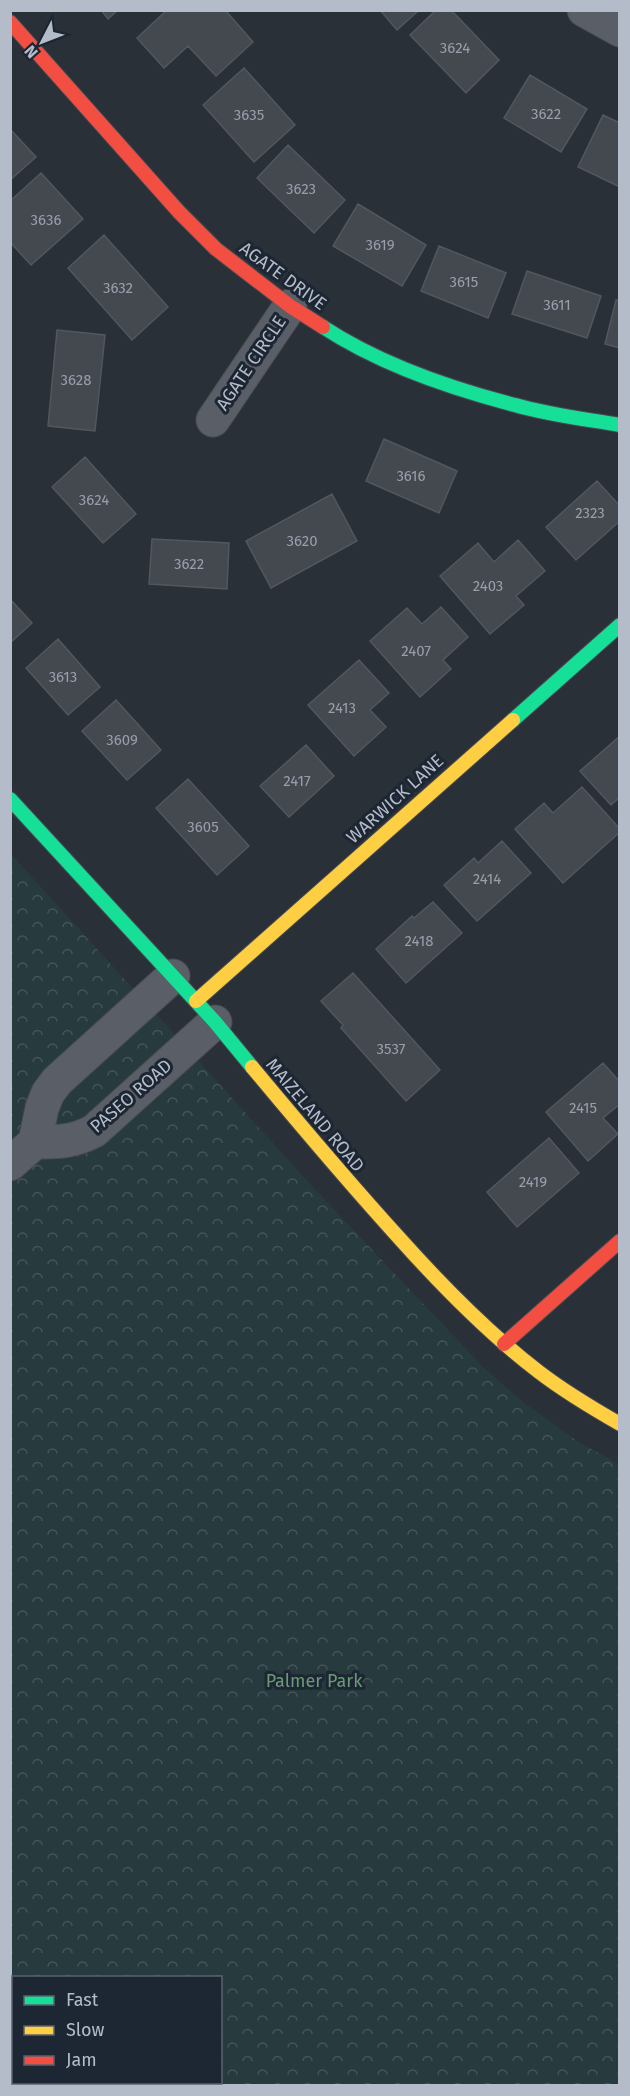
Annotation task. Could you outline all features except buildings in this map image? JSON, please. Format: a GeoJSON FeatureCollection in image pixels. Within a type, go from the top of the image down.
{"type":"FeatureCollection","features":[{"type":"Feature","properties":{"kind":"street"},"geometry":{"type":"LineString","coordinates":[[584,10],[620,30]]}},
{"type":"Feature","properties":{"kind":"street","name":"AGATE DRIVE"},"geometry":{"type":"LineString","coordinates":[[10,22],[186,219],[216,249],[290,306],[343,340],[425,378],[517,406],[620,425]]}},
{"type":"Feature","properties":{"kind":"street","name":"AGATE CIRCLE"},"geometry":{"type":"LineString","coordinates":[[213,420],[290,306]]}},
{"type":"Feature","properties":{"kind":"street","name":"WARWICK LANE"},"geometry":{"type":"LineString","coordinates":[[205,1011],[620,624]]}},
{"type":"Feature","properties":{"kind":"street","name":"MAIZELAND ROAD"},"geometry":{"type":"LineString","coordinates":[[10,799],[205,1011],[338,1170],[451,1295],[504,1344],[577,1399],[620,1424]]}},
{"type":"Feature","properties":{"kind":"street"},"geometry":{"type":"LineString","coordinates":[[10,1164],[35,1142],[42,1108],[48,1093],[57,1081],[173,976]]}},
{"type":"Feature","properties":{"kind":"street","name":"PASEO ROAD"},"geometry":{"type":"LineString","coordinates":[[35,1142],[66,1142],[94,1131],[205,1011]]}},
{"type":"Feature","properties":{"kind":"street"},"geometry":{"type":"LineString","coordinates":[[504,1344],[620,1241]]}},
{"type":"Feature","properties":{"kind":"green space","name":"Palmer Park"},"geometry":{"type":"Polygon","coordinates":[[[10,853],[310,1184],[485,1369],[527,1405],[580,1443],[619,1464],[619,2085],[11,2085],[10,853]]]}},
{"type":"Feature","properties":{"kind":"traffic: fast"},"geometry":{"type":"LineString","coordinates":[[323,327],[368,353],[441,383],[528,408],[620,425]]}},
{"type":"Feature","properties":{"kind":"traffic: fast"},"geometry":{"type":"LineString","coordinates":[[513,720],[620,625]]}},
{"type":"Feature","properties":{"kind":"traffic: fast"},"geometry":{"type":"LineString","coordinates":[[10,799],[215,1022],[252,1067]]}},
{"type":"Feature","properties":{"kind":"traffic: slow"},"geometry":{"type":"LineString","coordinates":[[196,1001],[513,720]]}},
{"type":"Feature","properties":{"kind":"traffic: slow"},"geometry":{"type":"LineString","coordinates":[[252,1067],[363,1198],[450,1293],[502,1342],[539,1372],[620,1424]]}},
{"type":"Feature","properties":{"kind":"traffic: jam"},"geometry":{"type":"LineString","coordinates":[[10,22],[179,212],[216,249],[290,306],[323,327]]}},
{"type":"Feature","properties":{"kind":"traffic: jam"},"geometry":{"type":"LineString","coordinates":[[504,1344],[620,1241]]}}]}
